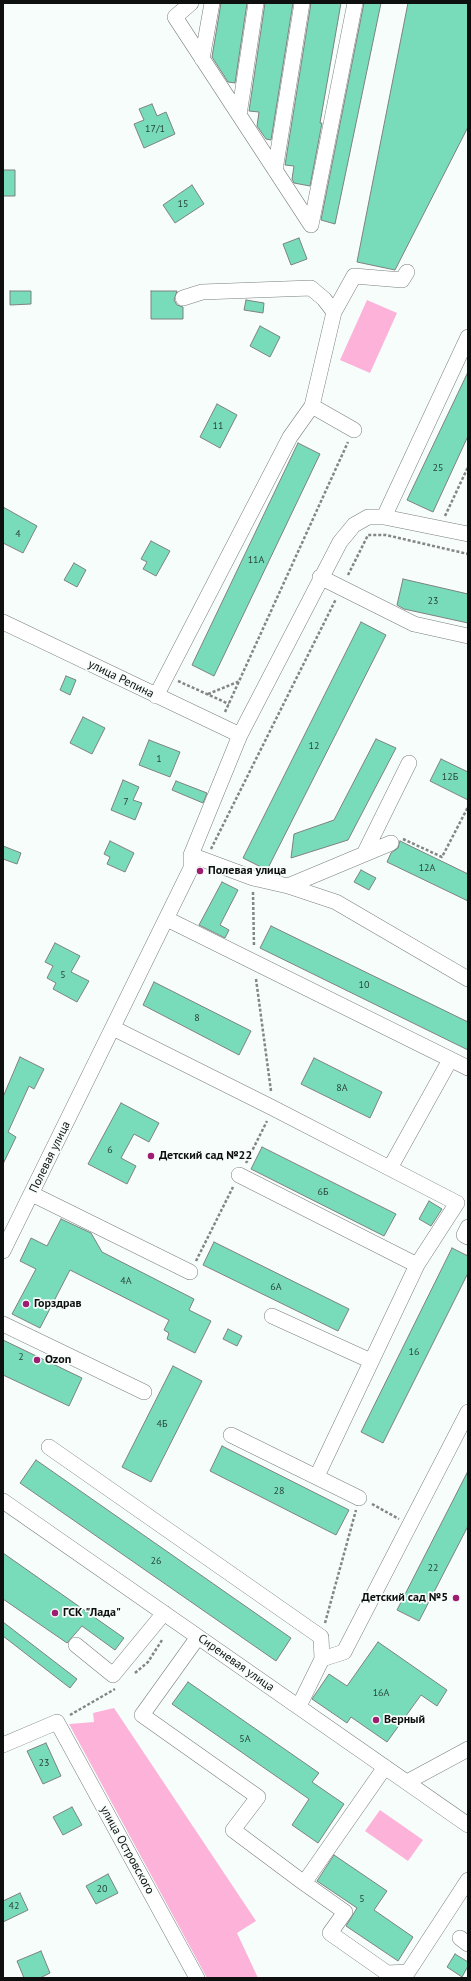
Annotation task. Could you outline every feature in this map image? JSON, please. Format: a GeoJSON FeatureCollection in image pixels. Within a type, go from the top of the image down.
{"type":"FeatureCollection","features":[{"type":"Feature","properties":{"kind":"street"},"geometry":{"type":"LineString","coordinates":[[191,3],[175,17],[311,226],[356,3]]}},
{"type":"Feature","properties":{"kind":"street"},"geometry":{"type":"LineString","coordinates":[[202,59],[212,3]]}},
{"type":"Feature","properties":{"kind":"street"},"geometry":{"type":"LineString","coordinates":[[239,115],[256,3]]}},
{"type":"Feature","properties":{"kind":"street"},"geometry":{"type":"LineString","coordinates":[[275,170],[302,3]]}},
{"type":"Feature","properties":{"kind":"street"},"geometry":{"type":"LineString","coordinates":[[156,696],[165,675],[290,437],[312,406],[334,312],[354,276],[402,280],[407,272]]}},
{"type":"Feature","properties":{"kind":"street"},"geometry":{"type":"LineString","coordinates":[[183,298],[202,292],[311,288],[324,299],[334,312]]}},
{"type":"Feature","properties":{"kind":"street"},"geometry":{"type":"LineString","coordinates":[[384,517],[468,337]]}},
{"type":"Feature","properties":{"kind":"street"},"geometry":{"type":"LineString","coordinates":[[312,406],[354,430]]}},
{"type":"Feature","properties":{"kind":"street","name":"Полевая улица"},"geometry":{"type":"LineString","coordinates":[[3,1252],[191,868],[191,855],[240,735],[320,577],[340,542],[354,525],[368,517],[384,517],[468,534]]}},
{"type":"Feature","properties":{"kind":"street"},"geometry":{"type":"LineString","coordinates":[[320,577],[414,624],[468,636]]}},
{"type":"Feature","properties":{"kind":"street","name":"улица Репина"},"geometry":{"type":"LineString","coordinates":[[3,622],[240,735]]}},
{"type":"Feature","properties":{"kind":"street"},"geometry":{"type":"LineString","coordinates":[[364,854],[409,763]]}},
{"type":"Feature","properties":{"kind":"street"},"geometry":{"type":"LineString","coordinates":[[288,886],[391,843]]}},
{"type":"Feature","properties":{"kind":"street"},"geometry":{"type":"LineString","coordinates":[[191,855],[253,878],[288,886],[336,902],[468,978]]}},
{"type":"Feature","properties":{"kind":"street"},"geometry":{"type":"LineString","coordinates":[[167,919],[468,1068]]}},
{"type":"Feature","properties":{"kind":"street"},"geometry":{"type":"LineString","coordinates":[[113,1028],[273,1108],[463,1206],[417,1265],[317,1476]]}},
{"type":"Feature","properties":{"kind":"street"},"geometry":{"type":"LineString","coordinates":[[390,1168],[450,1060]]}},
{"type":"Feature","properties":{"kind":"street"},"geometry":{"type":"LineString","coordinates":[[239,1175],[417,1265]]}},
{"type":"Feature","properties":{"kind":"street"},"geometry":{"type":"LineString","coordinates":[[32,1194],[190,1272]]}},
{"type":"Feature","properties":{"kind":"street"},"geometry":{"type":"LineString","coordinates":[[468,1227],[464,1235],[468,1237]]}},
{"type":"Feature","properties":{"kind":"street"},"geometry":{"type":"LineString","coordinates":[[272,1316],[371,1361]]}},
{"type":"Feature","properties":{"kind":"street"},"geometry":{"type":"LineString","coordinates":[[3,1324],[144,1392]]}},
{"type":"Feature","properties":{"kind":"street"},"geometry":{"type":"LineString","coordinates":[[322,1659],[344,1652],[468,1412]]}},
{"type":"Feature","properties":{"kind":"street"},"geometry":{"type":"LineString","coordinates":[[231,1435],[359,1498]]}},
{"type":"Feature","properties":{"kind":"street"},"geometry":{"type":"LineString","coordinates":[[49,1447],[321,1637],[322,1659],[299,1706]]}},
{"type":"Feature","properties":{"kind":"street","name":"Сиреневая улица"},"geometry":{"type":"LineString","coordinates":[[3,1501],[299,1706],[468,1826]]}},
{"type":"Feature","properties":{"kind":"street"},"geometry":{"type":"LineString","coordinates":[[76,1645],[113,1675],[164,1613]]}},
{"type":"Feature","properties":{"kind":"street"},"geometry":{"type":"LineString","coordinates":[[198,1637],[142,1715],[258,1796],[233,1830],[345,1912],[330,1933],[387,1973],[408,1972],[468,1880]]}},
{"type":"Feature","properties":{"kind":"street"},"geometry":{"type":"LineString","coordinates":[[3,1745],[57,1722]]}},
{"type":"Feature","properties":{"kind":"street","name":"улица Островского"},"geometry":{"type":"LineString","coordinates":[[57,1722],[197,1978]]}},
{"type":"Feature","properties":{"kind":"street"},"geometry":{"type":"LineString","coordinates":[[407,1782],[468,1749]]}},
{"type":"Feature","properties":{"kind":"street"},"geometry":{"type":"LineString","coordinates":[[304,1883],[385,1767]]}},
{"type":"Feature","properties":{"kind":"path"},"geometry":{"type":"LineString","coordinates":[[219,725],[354,430]]}},
{"type":"Feature","properties":{"kind":"path"},"geometry":{"type":"LineString","coordinates":[[444,518],[468,467]]}},
{"type":"Feature","properties":{"kind":"path"},"geometry":{"type":"LineString","coordinates":[[368,535],[386,535],[468,554]]}},
{"type":"Feature","properties":{"kind":"path"},"geometry":{"type":"LineString","coordinates":[[165,675],[229,704]]}},
{"type":"Feature","properties":{"kind":"path"},"geometry":{"type":"LineString","coordinates":[[207,694],[240,681]]}},
{"type":"Feature","properties":{"kind":"path"},"geometry":{"type":"LineString","coordinates":[[391,843],[395,835],[442,857],[468,807]]}},
{"type":"Feature","properties":{"kind":"path"},"geometry":{"type":"LineString","coordinates":[[190,1272],[273,1108],[254,962],[253,878]]}},
{"type":"Feature","properties":{"kind":"path"},"geometry":{"type":"LineString","coordinates":[[321,1637],[359,1498]]}},
{"type":"Feature","properties":{"kind":"path"},"geometry":{"type":"LineString","coordinates":[[374,1506],[402,1520]]}},
{"type":"Feature","properties":{"kind":"path"},"geometry":{"type":"LineString","coordinates":[[57,1722],[110,1693]]}},
{"type":"Feature","properties":{"kind":"shaded area"},"geometry":{"type":"Polygon","coordinates":[[[367,300],[397,313],[370,373],[340,360],[367,300]]]}},
{"type":"Feature","properties":{"kind":"shaded area"},"geometry":{"type":"Polygon","coordinates":[[[114,1708],[256,1921],[237,1933],[258,1978],[207,1978],[69,1724],[94,1722],[93,1713],[114,1708]]]}},
{"type":"Feature","properties":{"kind":"shaded area"},"geometry":{"type":"Polygon","coordinates":[[[380,1810],[423,1840],[408,1861],[365,1831],[380,1810]]]}},
{"type":"Feature","properties":{"kind":"building"},"geometry":{"type":"Polygon","coordinates":[[[221,3],[247,3],[235,83],[228,82],[212,57],[221,3]]]}},
{"type":"Feature","properties":{"kind":"building"},"geometry":{"type":"Polygon","coordinates":[[[265,3],[293,3],[271,140],[266,139],[257,126],[259,112],[249,111],[265,3]]]}},
{"type":"Feature","properties":{"kind":"building"},"geometry":{"type":"Polygon","coordinates":[[[311,3],[341,3],[320,123],[322,123],[310,186],[294,183],[292,179],[294,166],[285,165],[311,3]]]}},
{"type":"Feature","properties":{"kind":"building"},"geometry":{"type":"Polygon","coordinates":[[[364,3],[381,3],[335,224],[321,220],[364,3]]]}},
{"type":"Feature","properties":{"kind":"building"},"geometry":{"type":"Polygon","coordinates":[[[408,3],[468,3],[468,127],[395,270],[357,262],[408,3]]]}},
{"type":"Feature","properties":{"kind":"building"},"geometry":{"type":"Polygon","coordinates":[[[152,104],[157,116],[166,112],[175,134],[144,148],[134,124],[144,120],[139,109],[152,104]]]}},
{"type":"Feature","properties":{"kind":"building"},"geometry":{"type":"Polygon","coordinates":[[[3,170],[15,170],[15,196],[3,196],[3,170]]]}},
{"type":"Feature","properties":{"kind":"building"},"geometry":{"type":"Polygon","coordinates":[[[192,185],[204,204],[175,223],[163,205],[192,185]]]}},
{"type":"Feature","properties":{"kind":"building"},"geometry":{"type":"Polygon","coordinates":[[[299,238],[307,259],[291,265],[283,244],[299,238]]]}},
{"type":"Feature","properties":{"kind":"building"},"geometry":{"type":"Polygon","coordinates":[[[10,291],[31,291],[31,304],[10,305],[10,291]]]}},
{"type":"Feature","properties":{"kind":"building"},"geometry":{"type":"Polygon","coordinates":[[[151,291],[177,291],[174,300],[177,305],[183,307],[183,319],[151,319],[151,291]]]}},
{"type":"Feature","properties":{"kind":"building"},"geometry":{"type":"Polygon","coordinates":[[[246,300],[264,303],[263,313],[244,310],[246,300]]]}},
{"type":"Feature","properties":{"kind":"building"},"geometry":{"type":"Polygon","coordinates":[[[260,326],[280,337],[270,357],[250,346],[260,326]]]}},
{"type":"Feature","properties":{"kind":"building"},"geometry":{"type":"Polygon","coordinates":[[[468,372],[468,436],[433,512],[407,500],[468,372]]]}},
{"type":"Feature","properties":{"kind":"building"},"geometry":{"type":"Polygon","coordinates":[[[217,404],[237,415],[220,448],[200,437],[217,404]]]}},
{"type":"Feature","properties":{"kind":"building"},"geometry":{"type":"Polygon","coordinates":[[[298,443],[320,454],[214,676],[192,665],[298,443]]]}},
{"type":"Feature","properties":{"kind":"building"},"geometry":{"type":"Polygon","coordinates":[[[3,507],[37,526],[23,553],[3,543],[3,507]]]}},
{"type":"Feature","properties":{"kind":"building"},"geometry":{"type":"Polygon","coordinates":[[[151,541],[170,551],[156,576],[143,569],[147,562],[141,559],[151,541]]]}},
{"type":"Feature","properties":{"kind":"building"},"geometry":{"type":"Polygon","coordinates":[[[74,563],[86,570],[77,587],[64,580],[74,563]]]}},
{"type":"Feature","properties":{"kind":"building"},"geometry":{"type":"Polygon","coordinates":[[[403,579],[468,594],[468,623],[404,609],[397,605],[403,579]]]}},
{"type":"Feature","properties":{"kind":"building"},"geometry":{"type":"Polygon","coordinates":[[[361,622],[386,635],[267,870],[243,858],[361,622]]]}},
{"type":"Feature","properties":{"kind":"building"},"geometry":{"type":"Polygon","coordinates":[[[66,676],[76,680],[70,695],[60,690],[66,676]]]}},
{"type":"Feature","properties":{"kind":"building"},"geometry":{"type":"Polygon","coordinates":[[[83,717],[105,728],[92,754],[70,743],[83,717]]]}},
{"type":"Feature","properties":{"kind":"building"},"geometry":{"type":"Polygon","coordinates":[[[376,739],[396,748],[348,840],[291,858],[294,834],[334,820],[376,739]]]}},
{"type":"Feature","properties":{"kind":"building"},"geometry":{"type":"Polygon","coordinates":[[[149,740],[180,752],[170,777],[139,765],[149,740]]]}},
{"type":"Feature","properties":{"kind":"building"},"geometry":{"type":"Polygon","coordinates":[[[441,759],[468,772],[468,800],[430,781],[441,759]]]}},
{"type":"Feature","properties":{"kind":"building"},"geometry":{"type":"Polygon","coordinates":[[[123,780],[139,787],[133,800],[142,803],[135,820],[111,810],[123,780]]]}},
{"type":"Feature","properties":{"kind":"building"},"geometry":{"type":"Polygon","coordinates":[[[176,781],[207,793],[203,803],[172,790],[176,781]]]}},
{"type":"Feature","properties":{"kind":"building"},"geometry":{"type":"Polygon","coordinates":[[[110,841],[134,853],[125,872],[107,864],[110,857],[104,854],[110,841]]]}},
{"type":"Feature","properties":{"kind":"building"},"geometry":{"type":"Polygon","coordinates":[[[400,841],[468,874],[468,901],[387,862],[391,853],[398,848],[400,841]]]}},
{"type":"Feature","properties":{"kind":"building"},"geometry":{"type":"Polygon","coordinates":[[[3,846],[21,853],[17,864],[3,859],[3,846]]]}},
{"type":"Feature","properties":{"kind":"building"},"geometry":{"type":"Polygon","coordinates":[[[361,870],[376,878],[369,890],[354,882],[361,870]]]}},
{"type":"Feature","properties":{"kind":"building"},"geometry":{"type":"Polygon","coordinates":[[[222,882],[238,890],[220,925],[229,930],[225,938],[199,925],[222,882]]]}},
{"type":"Feature","properties":{"kind":"building"},"geometry":{"type":"Polygon","coordinates":[[[271,926],[468,1022],[468,1050],[260,948],[271,926]]]}},
{"type":"Feature","properties":{"kind":"building"},"geometry":{"type":"Polygon","coordinates":[[[55,943],[80,956],[71,972],[89,981],[77,1002],[53,989],[56,983],[47,978],[53,966],[45,962],[55,943]]]}},
{"type":"Feature","properties":{"kind":"building"},"geometry":{"type":"Polygon","coordinates":[[[154,982],[251,1031],[239,1055],[143,1005],[154,982]]]}},
{"type":"Feature","properties":{"kind":"building"},"geometry":{"type":"Polygon","coordinates":[[[20,1057],[44,1069],[34,1089],[29,1086],[8,1132],[16,1137],[3,1164],[3,1097],[20,1057]]]}},
{"type":"Feature","properties":{"kind":"building"},"geometry":{"type":"Polygon","coordinates":[[[314,1058],[382,1092],[370,1118],[301,1084],[314,1058]]]}},
{"type":"Feature","properties":{"kind":"building"},"geometry":{"type":"Polygon","coordinates":[[[121,1103],[159,1123],[149,1142],[134,1134],[121,1158],[136,1166],[127,1184],[88,1164],[121,1103]]]}},
{"type":"Feature","properties":{"kind":"building"},"geometry":{"type":"Polygon","coordinates":[[[262,1147],[396,1214],[384,1236],[251,1169],[262,1147]]]}},
{"type":"Feature","properties":{"kind":"building"},"geometry":{"type":"Polygon","coordinates":[[[429,1201],[442,1209],[431,1226],[419,1219],[429,1201]]]}},
{"type":"Feature","properties":{"kind":"building"},"geometry":{"type":"Polygon","coordinates":[[[61,1219],[91,1233],[102,1252],[194,1299],[189,1310],[211,1321],[195,1353],[167,1339],[169,1333],[164,1330],[169,1320],[70,1270],[40,1328],[12,1314],[36,1269],[20,1261],[31,1238],[47,1246],[61,1219]]]}},
{"type":"Feature","properties":{"kind":"building"},"geometry":{"type":"Polygon","coordinates":[[[214,1242],[349,1309],[338,1331],[203,1265],[214,1242]]]}},
{"type":"Feature","properties":{"kind":"building"},"geometry":{"type":"Polygon","coordinates":[[[452,1248],[468,1256],[468,1273],[383,1443],[361,1432],[452,1248]]]}},
{"type":"Feature","properties":{"kind":"building"},"geometry":{"type":"Polygon","coordinates":[[[228,1329],[242,1336],[237,1346],[223,1339],[228,1329]]]}},
{"type":"Feature","properties":{"kind":"building"},"geometry":{"type":"Polygon","coordinates":[[[3,1340],[82,1378],[69,1406],[3,1375],[3,1340]]]}},
{"type":"Feature","properties":{"kind":"building"},"geometry":{"type":"Polygon","coordinates":[[[173,1366],[202,1381],[151,1482],[122,1467],[173,1366]]]}},
{"type":"Feature","properties":{"kind":"building"},"geometry":{"type":"Polygon","coordinates":[[[222,1446],[349,1510],[336,1535],[210,1471],[222,1446]]]}},
{"type":"Feature","properties":{"kind":"building"},"geometry":{"type":"Polygon","coordinates":[[[36,1460],[291,1638],[276,1661],[20,1483],[36,1460]]]}},
{"type":"Feature","properties":{"kind":"building"},"geometry":{"type":"Polygon","coordinates":[[[468,1471],[468,1526],[419,1621],[397,1610],[468,1471]]]}},
{"type":"Feature","properties":{"kind":"building","name":"ГСК \"Лада\""},"geometry":{"type":"Polygon","coordinates":[[[3,1553],[124,1638],[115,1650],[82,1626],[67,1643],[3,1599],[3,1553]]]}},
{"type":"Feature","properties":{"kind":"building"},"geometry":{"type":"Polygon","coordinates":[[[3,1622],[77,1679],[70,1688],[3,1636],[3,1622]]]}},
{"type":"Feature","properties":{"kind":"building"},"geometry":{"type":"Polygon","coordinates":[[[378,1642],[447,1690],[437,1706],[421,1695],[387,1742],[351,1717],[347,1723],[312,1699],[329,1674],[347,1686],[378,1642]]]}},
{"type":"Feature","properties":{"kind":"building"},"geometry":{"type":"Polygon","coordinates":[[[188,1682],[319,1773],[312,1782],[344,1804],[318,1843],[292,1825],[309,1799],[172,1704],[188,1682]]]}},
{"type":"Feature","properties":{"kind":"building"},"geometry":{"type":"Polygon","coordinates":[[[46,1743],[61,1776],[43,1784],[27,1751],[46,1743]]]}},
{"type":"Feature","properties":{"kind":"building"},"geometry":{"type":"Polygon","coordinates":[[[72,1807],[82,1825],[63,1835],[53,1817],[72,1807]]]}},
{"type":"Feature","properties":{"kind":"building"},"geometry":{"type":"Polygon","coordinates":[[[334,1855],[387,1891],[374,1910],[413,1937],[398,1961],[346,1926],[357,1908],[317,1881],[334,1855]]]}},
{"type":"Feature","properties":{"kind":"building"},"geometry":{"type":"Polygon","coordinates":[[[108,1874],[118,1893],[96,1904],[86,1886],[108,1874]]]}},
{"type":"Feature","properties":{"kind":"building"},"geometry":{"type":"Polygon","coordinates":[[[20,1893],[28,1910],[3,1922],[3,1901],[20,1893]]]}},
{"type":"Feature","properties":{"kind":"building"},"geometry":{"type":"Polygon","coordinates":[[[41,1951],[50,1973],[40,1978],[24,1978],[17,1961],[41,1951]]]}},
{"type":"Feature","properties":{"kind":"building"},"geometry":{"type":"Polygon","coordinates":[[[455,1954],[468,1962],[468,1966],[462,1977],[447,1967],[455,1954]]]}},
{"type":"Feature","properties":{"kind":"place","name":"Полевая улица"},"geometry":{"type":"Point","coordinates":[200,871]}},
{"type":"Feature","properties":{"kind":"place","name":"Детский сад №22"},"geometry":{"type":"Point","coordinates":[151,1156]}},
{"type":"Feature","properties":{"kind":"place","name":"Горздрав"},"geometry":{"type":"Point","coordinates":[26,1304]}},
{"type":"Feature","properties":{"kind":"place","name":"Ozon"},"geometry":{"type":"Point","coordinates":[37,1360]}},
{"type":"Feature","properties":{"kind":"place","name":"Детский сад №5"},"geometry":{"type":"Point","coordinates":[456,1598]}},
{"type":"Feature","properties":{"kind":"place","name":"ГСК \"Лада\""},"geometry":{"type":"Point","coordinates":[55,1613]}},
{"type":"Feature","properties":{"kind":"place","name":"Верный"},"geometry":{"type":"Point","coordinates":[376,1720]}}]}
